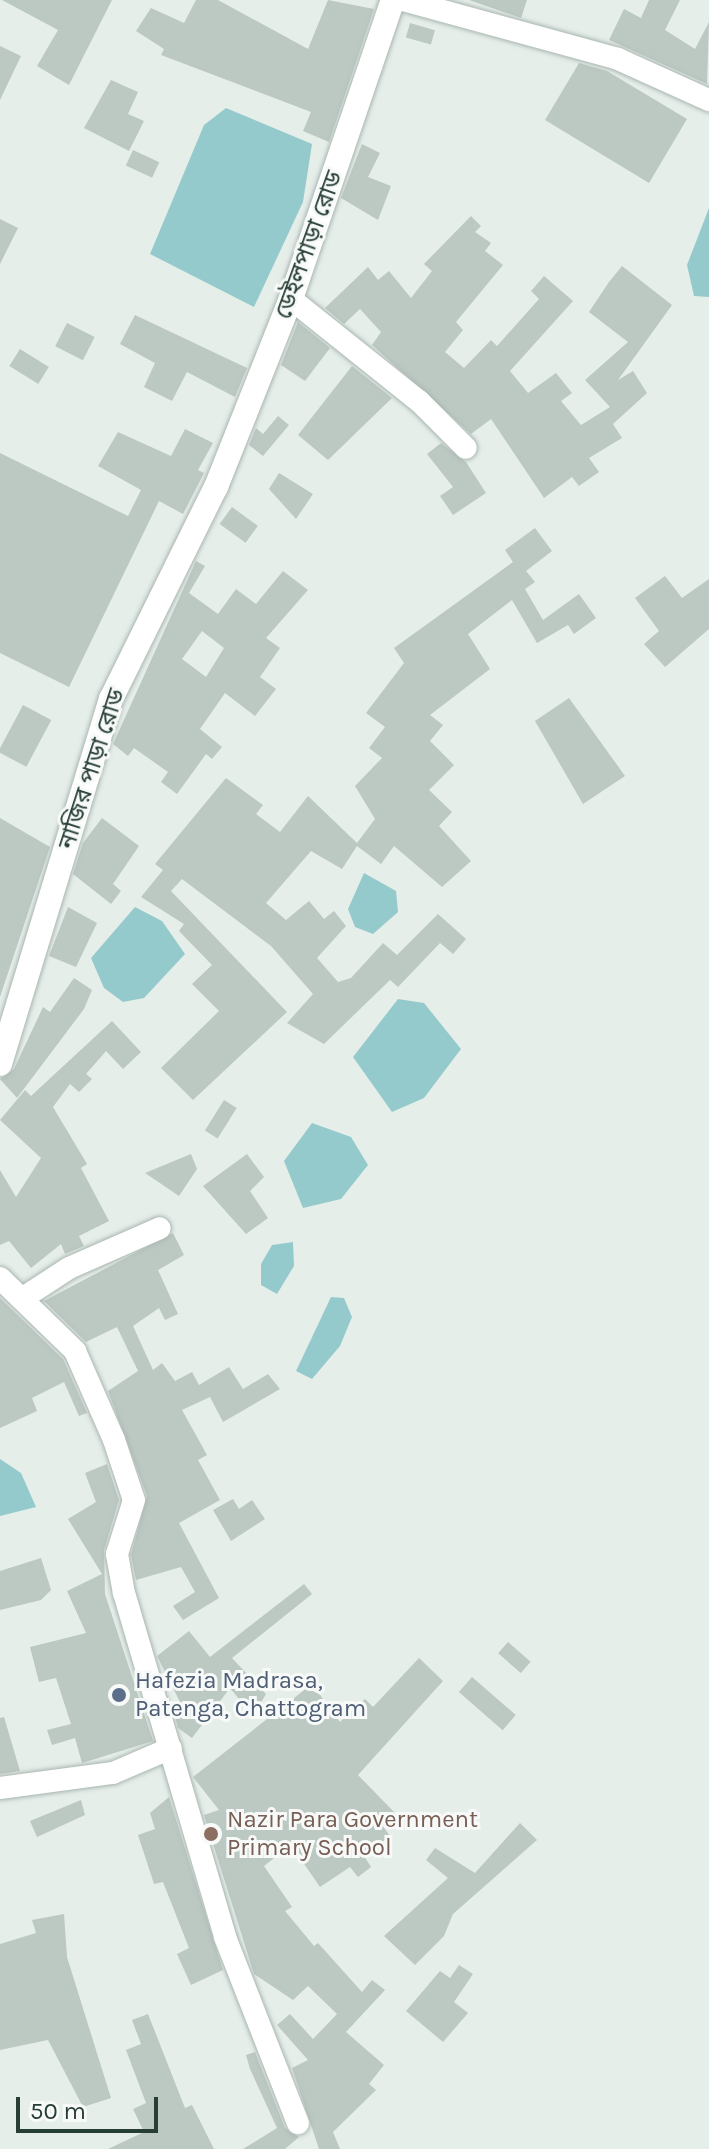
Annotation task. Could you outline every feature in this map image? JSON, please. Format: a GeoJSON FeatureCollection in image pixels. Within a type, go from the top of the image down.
{"type":"FeatureCollection","features":[{"type":"Feature","properties":{"kind":"main road","name":"ডেইলপাড়া রোড"},"geometry":{"type":"LineString","coordinates":[[216,487],[291,299],[393,0]]}},
{"type":"Feature","properties":{"kind":"main road","name":"নাজির পাড়া রোড"},"geometry":{"type":"LineString","coordinates":[[0,1064],[111,699],[216,487]]}},
{"type":"Feature","properties":{"kind":"street"},"geometry":{"type":"LineString","coordinates":[[403,0],[618,59],[709,100]]}},
{"type":"Feature","properties":{"kind":"street"},"geometry":{"type":"LineString","coordinates":[[291,299],[419,401],[466,448]]}},
{"type":"Feature","properties":{"kind":"street"},"geometry":{"type":"LineString","coordinates":[[23,1298],[69,1268],[160,1228]]}},
{"type":"Feature","properties":{"kind":"street"},"geometry":{"type":"LineString","coordinates":[[0,1278],[75,1351],[134,1500],[117,1554],[225,1937],[298,2123]]}},
{"type":"Feature","properties":{"kind":"street"},"geometry":{"type":"LineString","coordinates":[[0,1788],[113,1773],[171,1748]]}},
{"type":"Feature","properties":{"kind":"water"},"geometry":{"type":"Polygon","coordinates":[[[226,108],[312,144],[303,202],[254,307],[150,254],[204,125],[226,108]]]}},
{"type":"Feature","properties":{"kind":"water"},"geometry":{"type":"Polygon","coordinates":[[[709,208],[709,297],[694,296],[687,265],[709,208]]]}},
{"type":"Feature","properties":{"kind":"water"},"geometry":{"type":"Polygon","coordinates":[[[364,873],[396,891],[398,912],[373,934],[355,927],[348,909],[364,873]]]}},
{"type":"Feature","properties":{"kind":"water"},"geometry":{"type":"Polygon","coordinates":[[[135,907],[162,921],[185,954],[144,998],[123,1002],[104,988],[91,958],[135,907]]]}},
{"type":"Feature","properties":{"kind":"water"},"geometry":{"type":"Polygon","coordinates":[[[398,999],[424,1003],[461,1049],[424,1098],[392,1112],[353,1057],[398,999]]]}},
{"type":"Feature","properties":{"kind":"water"},"geometry":{"type":"Polygon","coordinates":[[[312,1123],[351,1137],[368,1165],[341,1199],[303,1208],[284,1161],[312,1123]]]}},
{"type":"Feature","properties":{"kind":"water"},"geometry":{"type":"Polygon","coordinates":[[[293,1242],[294,1266],[277,1294],[261,1285],[261,1264],[272,1245],[293,1242]]]}},
{"type":"Feature","properties":{"kind":"water"},"geometry":{"type":"Polygon","coordinates":[[[331,1297],[344,1298],[352,1317],[340,1346],[312,1379],[296,1371],[331,1297]]]}},
{"type":"Feature","properties":{"kind":"water"},"geometry":{"type":"Polygon","coordinates":[[[0,1459],[21,1473],[36,1507],[0,1516],[0,1459]]]}},
{"type":"Feature","properties":{"kind":"building"},"geometry":{"type":"Polygon","coordinates":[[[2,0],[112,0],[69,85],[37,66],[58,30],[2,0]]]}},
{"type":"Feature","properties":{"kind":"building"},"geometry":{"type":"Polygon","coordinates":[[[196,0],[218,0],[308,49],[328,0],[374,9],[329,142],[303,131],[311,112],[161,55],[164,49],[136,31],[151,8],[184,23],[196,0]]]}},
{"type":"Feature","properties":{"kind":"building"},"geometry":{"type":"Polygon","coordinates":[[[469,0],[527,0],[521,18],[469,0]]]}},
{"type":"Feature","properties":{"kind":"building"},"geometry":{"type":"Polygon","coordinates":[[[649,0],[680,0],[665,30],[695,49],[709,22],[707,84],[609,40],[624,9],[641,18],[649,0]]]}},
{"type":"Feature","properties":{"kind":"building"},"geometry":{"type":"Polygon","coordinates":[[[410,23],[435,30],[431,45],[406,37],[410,23]]]}},
{"type":"Feature","properties":{"kind":"building"},"geometry":{"type":"Polygon","coordinates":[[[0,46],[21,56],[0,100],[0,46]]]}},
{"type":"Feature","properties":{"kind":"building"},"geometry":{"type":"Polygon","coordinates":[[[579,63],[607,71],[687,119],[649,183],[545,120],[579,63]]]}},
{"type":"Feature","properties":{"kind":"building"},"geometry":{"type":"Polygon","coordinates":[[[111,80],[138,92],[128,114],[144,121],[129,151],[84,128],[111,80]]]}},
{"type":"Feature","properties":{"kind":"building"},"geometry":{"type":"Polygon","coordinates":[[[362,144],[380,153],[368,177],[391,186],[378,220],[341,198],[362,144]]]}},
{"type":"Feature","properties":{"kind":"building"},"geometry":{"type":"Polygon","coordinates":[[[133,150],[159,162],[152,178],[126,165],[133,150]]]}},
{"type":"Feature","properties":{"kind":"building"},"geometry":{"type":"Polygon","coordinates":[[[471,216],[481,226],[475,232],[491,243],[485,251],[503,265],[456,322],[463,330],[445,352],[464,368],[491,340],[497,346],[539,299],[531,291],[544,276],[573,301],[510,371],[528,393],[556,373],[572,393],[561,401],[581,425],[610,407],[585,380],[628,342],[589,312],[609,282],[622,266],[672,305],[618,380],[633,371],[647,393],[613,424],[622,438],[589,458],[599,472],[579,486],[572,477],[544,498],[491,419],[471,434],[372,345],[381,332],[360,309],[344,324],[325,308],[368,267],[378,280],[389,271],[411,298],[432,271],[424,264],[471,216]]]}},
{"type":"Feature","properties":{"kind":"building"},"geometry":{"type":"Polygon","coordinates":[[[0,219],[18,228],[0,264],[0,219]]]}},
{"type":"Feature","properties":{"kind":"building"},"geometry":{"type":"Polygon","coordinates":[[[135,315],[247,368],[235,397],[187,372],[172,401],[144,387],[155,363],[120,344],[135,315]]]}},
{"type":"Feature","properties":{"kind":"building"},"geometry":{"type":"Polygon","coordinates":[[[298,322],[330,348],[305,381],[281,365],[298,322]]]}},
{"type":"Feature","properties":{"kind":"building"},"geometry":{"type":"Polygon","coordinates":[[[67,323],[95,337],[83,360],[55,346],[67,323]]]}},
{"type":"Feature","properties":{"kind":"building"},"geometry":{"type":"Polygon","coordinates":[[[20,349],[49,367],[38,384],[9,366],[20,349]]]}},
{"type":"Feature","properties":{"kind":"building"},"geometry":{"type":"Polygon","coordinates":[[[352,366],[392,398],[328,460],[298,435],[352,366]]]}},
{"type":"Feature","properties":{"kind":"building"},"geometry":{"type":"Polygon","coordinates":[[[278,416],[289,425],[263,456],[249,445],[256,428],[263,434],[278,416]]]}},
{"type":"Feature","properties":{"kind":"building"},"geometry":{"type":"Polygon","coordinates":[[[185,429],[213,443],[198,470],[204,473],[183,514],[159,501],[69,687],[0,653],[0,453],[128,516],[141,490],[98,466],[118,432],[171,456],[185,429]]]}},
{"type":"Feature","properties":{"kind":"building"},"geometry":{"type":"Polygon","coordinates":[[[441,443],[466,462],[486,493],[453,515],[440,496],[453,487],[427,454],[441,443]]]}},
{"type":"Feature","properties":{"kind":"building"},"geometry":{"type":"Polygon","coordinates":[[[279,473],[313,494],[296,519],[269,489],[279,473]]]}},
{"type":"Feature","properties":{"kind":"building"},"geometry":{"type":"Polygon","coordinates":[[[232,507],[258,526],[246,543],[220,524],[232,507]]]}},
{"type":"Feature","properties":{"kind":"building"},"geometry":{"type":"Polygon","coordinates":[[[535,528],[552,551],[526,571],[535,582],[525,589],[543,620],[579,594],[596,618],[574,634],[568,625],[537,643],[512,600],[468,634],[490,669],[430,715],[443,725],[430,741],[454,765],[429,790],[452,812],[439,826],[471,861],[442,887],[394,846],[381,864],[357,846],[342,869],[311,851],[266,903],[286,920],[309,901],[324,919],[334,911],[346,926],[317,958],[338,982],[351,978],[383,943],[397,955],[438,914],[466,939],[453,954],[440,943],[398,987],[390,980],[324,1044],[287,1023],[313,994],[271,946],[182,879],[171,891],[287,1012],[193,1100],[161,1068],[219,1011],[192,984],[212,965],[179,931],[184,924],[141,897],[163,870],[155,864],[226,778],[263,805],[256,814],[280,832],[308,796],[357,843],[375,819],[355,786],[382,758],[369,748],[385,727],[366,713],[404,663],[394,648],[513,562],[505,550],[535,528]]]}},
{"type":"Feature","properties":{"kind":"building"},"geometry":{"type":"Polygon","coordinates":[[[196,561],[205,566],[189,593],[218,614],[236,589],[256,604],[283,571],[308,590],[266,638],[280,648],[260,677],[276,689],[255,716],[225,693],[200,729],[222,747],[212,759],[206,754],[177,794],[161,782],[168,772],[134,748],[128,756],[113,744],[196,561]],[[202,631],[182,659],[206,677],[224,648],[202,631]]]}},
{"type":"Feature","properties":{"kind":"building"},"geometry":{"type":"Polygon","coordinates":[[[665,576],[682,598],[709,579],[709,629],[665,667],[644,644],[659,631],[635,598],[665,576]]]}},
{"type":"Feature","properties":{"kind":"building"},"geometry":{"type":"Polygon","coordinates":[[[569,698],[625,776],[583,804],[535,721],[569,698]]]}},
{"type":"Feature","properties":{"kind":"building"},"geometry":{"type":"Polygon","coordinates":[[[23,705],[51,720],[26,767],[0,753],[23,705]]]}},
{"type":"Feature","properties":{"kind":"building"},"geometry":{"type":"Polygon","coordinates":[[[0,818],[50,847],[0,997],[0,818]]]}},
{"type":"Feature","properties":{"kind":"building"},"geometry":{"type":"Polygon","coordinates":[[[102,818],[139,846],[113,884],[121,891],[111,904],[73,874],[83,843],[102,818]]]}},
{"type":"Feature","properties":{"kind":"building"},"geometry":{"type":"Polygon","coordinates":[[[68,907],[97,923],[76,967],[49,956],[68,907]]]}},
{"type":"Feature","properties":{"kind":"building"},"geometry":{"type":"Polygon","coordinates":[[[74,978],[92,990],[84,1009],[17,1098],[0,1079],[14,1069],[43,1007],[50,1012],[74,978]]]}},
{"type":"Feature","properties":{"kind":"building"},"geometry":{"type":"Polygon","coordinates":[[[112,1021],[141,1052],[123,1069],[106,1051],[86,1074],[92,1079],[79,1092],[70,1084],[53,1107],[87,1164],[81,1168],[109,1221],[79,1236],[84,1246],[65,1254],[61,1244],[31,1268],[9,1241],[0,1245],[0,1170],[16,1197],[41,1158],[0,1120],[25,1090],[31,1096],[112,1021]]]}},
{"type":"Feature","properties":{"kind":"building"},"geometry":{"type":"Polygon","coordinates":[[[224,1100],[237,1108],[218,1138],[205,1131],[224,1100]]]}},
{"type":"Feature","properties":{"kind":"building"},"geometry":{"type":"Polygon","coordinates":[[[191,1154],[197,1169],[179,1196],[145,1173],[191,1154]]]}},
{"type":"Feature","properties":{"kind":"building"},"geometry":{"type":"Polygon","coordinates":[[[247,1154],[264,1177],[250,1191],[268,1218],[246,1234],[203,1186],[247,1154]]]}},
{"type":"Feature","properties":{"kind":"building"},"geometry":{"type":"Polygon","coordinates":[[[173,1233],[184,1255],[158,1270],[178,1314],[165,1320],[159,1308],[133,1326],[153,1370],[162,1363],[175,1381],[192,1372],[199,1385],[229,1367],[243,1389],[268,1374],[280,1389],[223,1422],[210,1397],[182,1410],[207,1455],[198,1460],[220,1500],[179,1523],[219,1598],[183,1620],[173,1606],[195,1592],[181,1567],[136,1580],[131,1555],[147,1496],[108,1391],[138,1371],[117,1327],[86,1342],[44,1301],[173,1233]]]}},
{"type":"Feature","properties":{"kind":"building"},"geometry":{"type":"Polygon","coordinates":[[[0,1298],[63,1359],[87,1413],[79,1416],[64,1382],[32,1398],[37,1411],[0,1428],[0,1298]]]}},
{"type":"Feature","properties":{"kind":"building"},"geometry":{"type":"Polygon","coordinates":[[[107,1464],[119,1500],[104,1550],[105,1594],[153,1741],[82,1763],[75,1738],[52,1745],[47,1730],[71,1724],[56,1678],[39,1682],[30,1647],[86,1633],[67,1591],[102,1574],[68,1519],[96,1502],[85,1473],[107,1464]]]}},
{"type":"Feature","properties":{"kind":"building"},"geometry":{"type":"Polygon","coordinates":[[[233,1499],[239,1509],[252,1500],[265,1519],[231,1541],[213,1510],[233,1499]]]}},
{"type":"Feature","properties":{"kind":"building"},"geometry":{"type":"Polygon","coordinates":[[[41,1558],[51,1590],[41,1600],[0,1610],[0,1571],[41,1558]]]}},
{"type":"Feature","properties":{"kind":"building"},"geometry":{"type":"Polygon","coordinates":[[[304,1584],[312,1594],[232,1658],[266,1694],[253,1716],[230,1688],[192,1738],[178,1728],[174,1712],[180,1702],[157,1656],[189,1631],[210,1657],[304,1584]]]}},
{"type":"Feature","properties":{"kind":"building"},"geometry":{"type":"Polygon","coordinates":[[[508,1642],[531,1662],[521,1673],[498,1653],[508,1642]]]}},
{"type":"Feature","properties":{"kind":"building"},"geometry":{"type":"Polygon","coordinates":[[[419,1658],[443,1681],[358,1775],[394,1812],[382,1825],[390,1836],[364,1856],[371,1867],[358,1877],[350,1867],[320,1887],[291,1845],[264,1866],[292,1907],[285,1911],[314,1946],[318,1943],[362,1992],[372,1980],[385,1990],[346,2032],[384,2065],[369,2084],[376,2090],[333,2132],[340,2149],[319,2149],[292,2068],[308,2060],[277,2025],[290,2014],[313,2039],[337,2014],[308,1986],[293,2000],[254,1974],[204,1815],[219,1810],[193,1777],[312,1684],[340,1722],[365,1699],[373,1707],[419,1658]]]}},
{"type":"Feature","properties":{"kind":"building"},"geometry":{"type":"Polygon","coordinates":[[[472,1677],[516,1715],[503,1730],[459,1692],[472,1677]]]}},
{"type":"Feature","properties":{"kind":"building"},"geometry":{"type":"Polygon","coordinates":[[[4,1717],[20,1771],[0,1774],[0,1718],[4,1717]]]}},
{"type":"Feature","properties":{"kind":"building"},"geometry":{"type":"Polygon","coordinates":[[[169,1797],[223,1970],[191,1985],[177,1954],[189,1948],[163,1882],[154,1884],[138,1835],[155,1829],[150,1813],[169,1797]]]}},
{"type":"Feature","properties":{"kind":"building"},"geometry":{"type":"Polygon","coordinates":[[[81,1800],[85,1815],[37,1837],[30,1821],[81,1800]]]}},
{"type":"Feature","properties":{"kind":"building"},"geometry":{"type":"Polygon","coordinates":[[[520,1823],[537,1840],[453,1914],[444,1936],[415,1965],[384,1936],[448,1878],[426,1860],[435,1848],[475,1873],[520,1823]]]}},
{"type":"Feature","properties":{"kind":"building"},"geometry":{"type":"Polygon","coordinates":[[[64,1914],[67,1957],[111,2098],[83,2107],[48,2040],[0,2050],[0,1944],[36,1933],[32,1920],[64,1914]]]}},
{"type":"Feature","properties":{"kind":"building"},"geometry":{"type":"Polygon","coordinates":[[[459,1965],[473,1974],[454,2002],[468,2013],[443,2042],[406,2011],[440,1971],[450,1978],[459,1965]]]}},
{"type":"Feature","properties":{"kind":"building"},"geometry":{"type":"Polygon","coordinates":[[[148,2014],[185,2108],[192,2105],[214,2149],[108,2149],[144,2132],[133,2109],[146,2103],[126,2050],[141,2044],[132,2020],[148,2014]]]}},
{"type":"Feature","properties":{"kind":"building"},"geometry":{"type":"Polygon","coordinates":[[[255,2052],[285,2128],[299,2137],[285,2149],[243,2149],[277,2128],[250,2069],[246,2055],[255,2052]]]}},
{"type":"Feature","properties":{"kind":"place","name":"Hafezia Madrasa, Patenga, Chattogram"},"geometry":{"type":"Point","coordinates":[119,1695]}},
{"type":"Feature","properties":{"kind":"place","name":"Nazir Para Government Primary School"},"geometry":{"type":"Point","coordinates":[211,1834]}}]}
